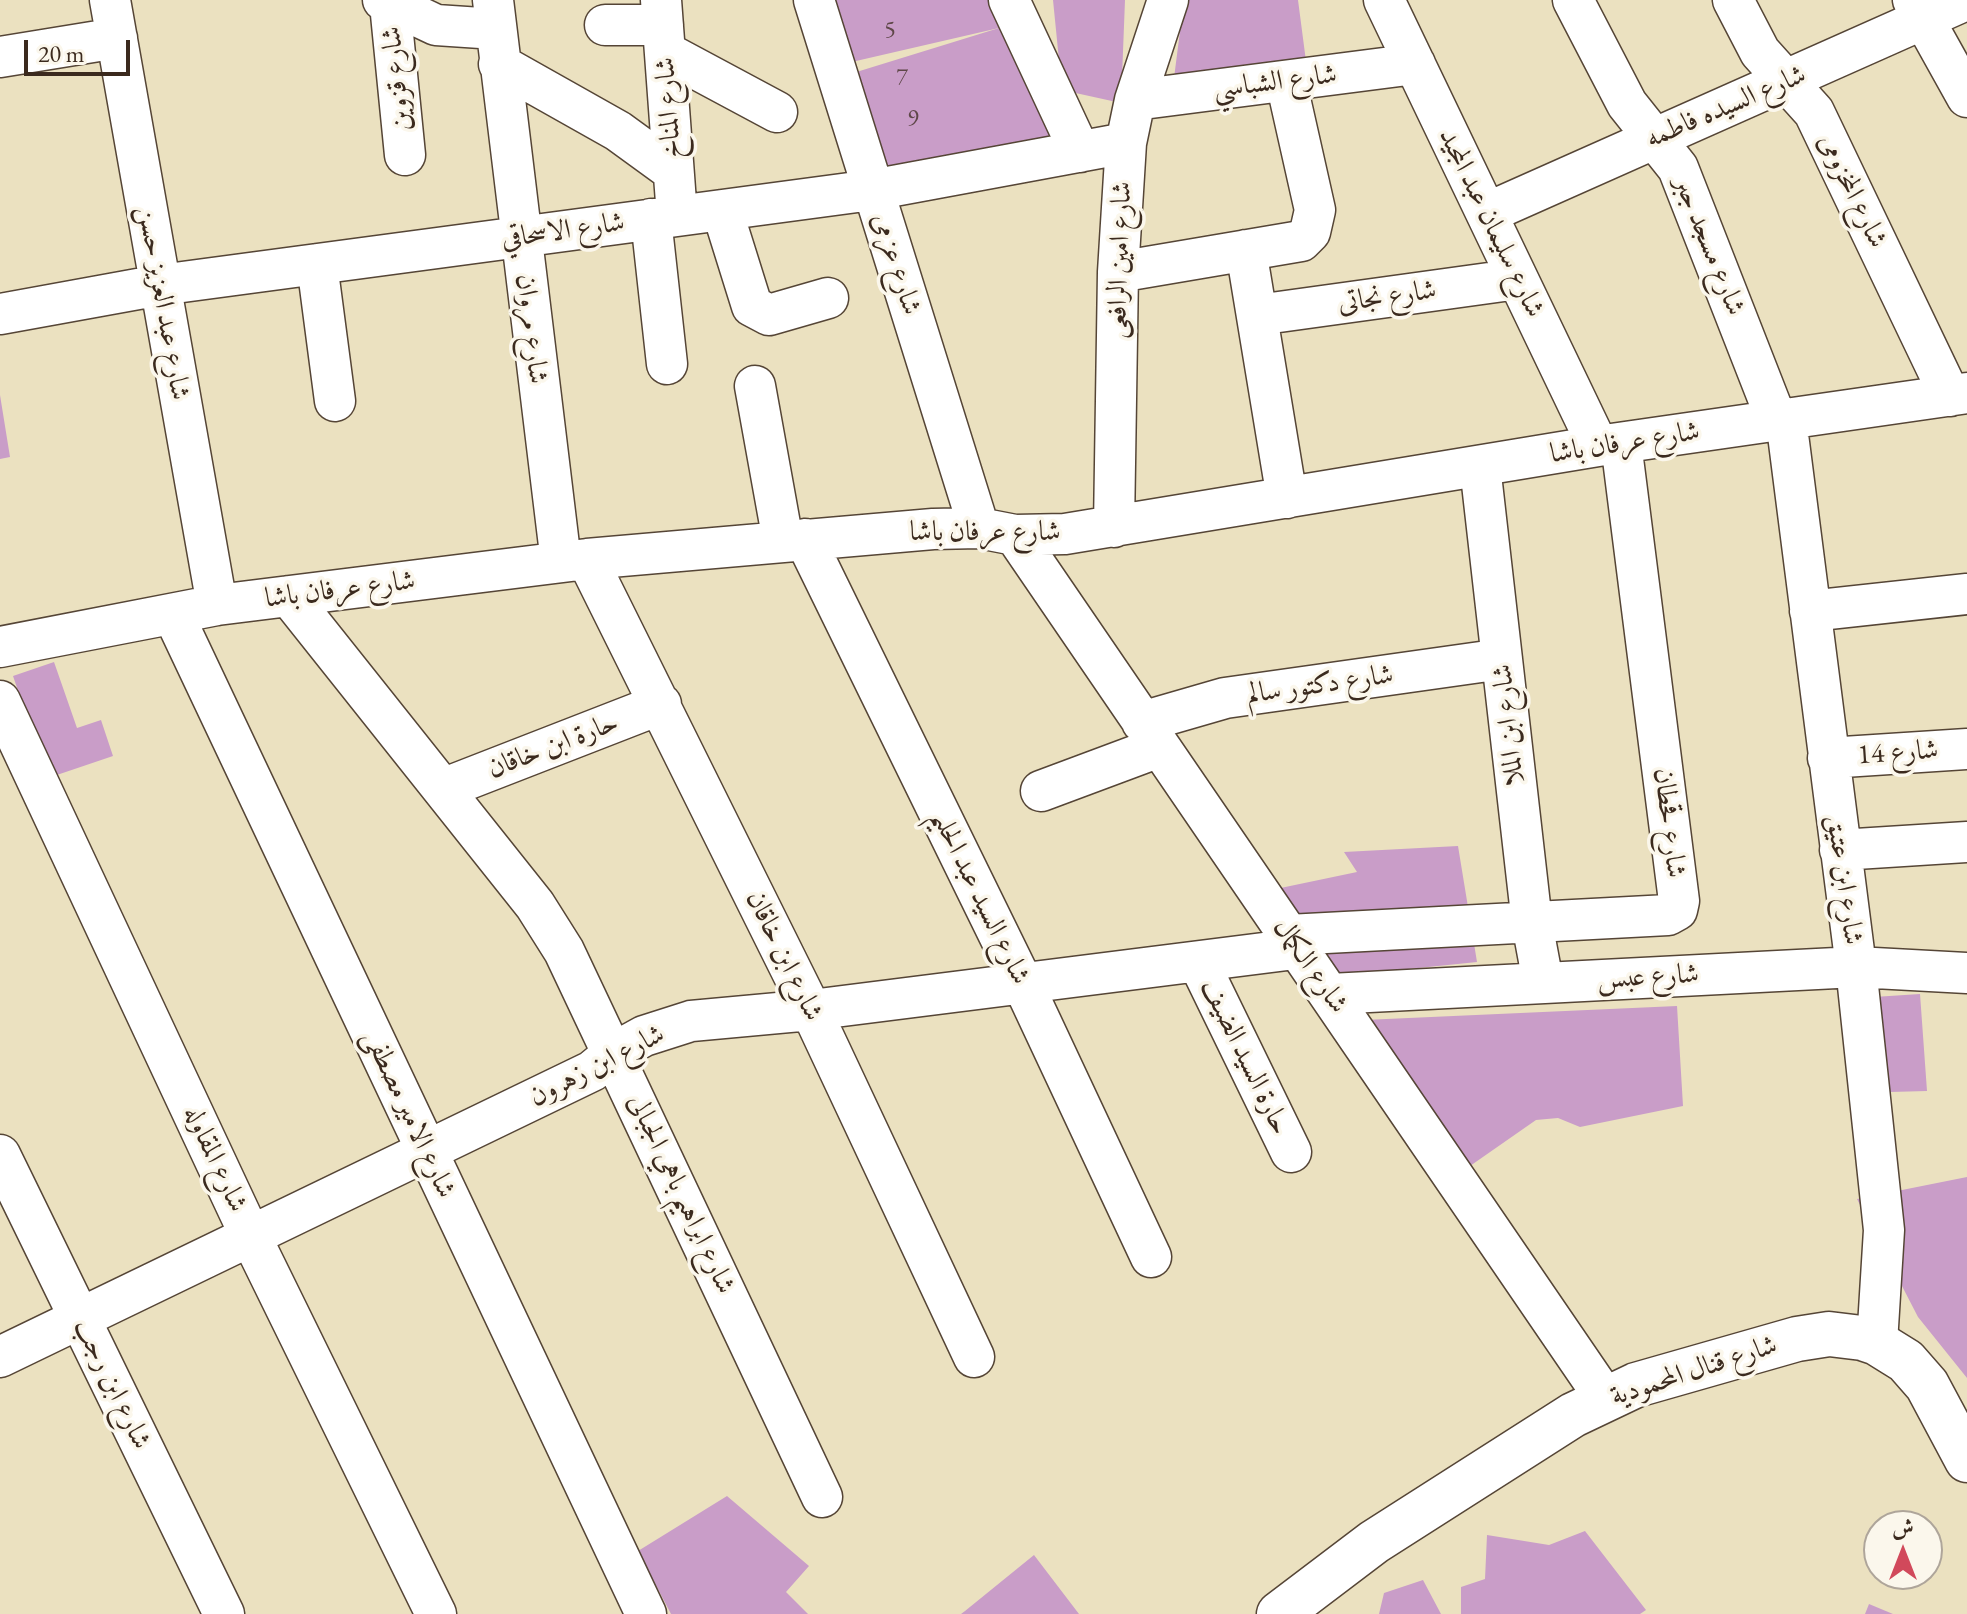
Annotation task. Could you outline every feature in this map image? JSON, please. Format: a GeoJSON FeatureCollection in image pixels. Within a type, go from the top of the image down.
{"type":"FeatureCollection","features":[{"type":"Feature","properties":{"kind":"street","name":"شارع عزمى"},"geometry":{"type":"LineString","coordinates":[[814,0],[872,190],[997,531]]}},
{"type":"Feature","properties":{"kind":"street"},"geometry":{"type":"LineString","coordinates":[[1009,0],[1080,152]]}},
{"type":"Feature","properties":{"kind":"street","name":"شارع امين الرافعى"},"geometry":{"type":"LineString","coordinates":[[1114,527],[1118,272],[1126,143],[1135,100],[1168,0]]}},
{"type":"Feature","properties":{"kind":"street","name":"شارع سليمان عبد المجيد"},"geometry":{"type":"LineString","coordinates":[[1384,0],[1518,279],[1610,445]]}},
{"type":"Feature","properties":{"kind":"street","name":"شارع مسجد جبر"},"geometry":{"type":"LineString","coordinates":[[1573,0],[1627,104],[1678,168],[1782,420]]}},
{"type":"Feature","properties":{"kind":"street","name":"شارع المخزومى"},"geometry":{"type":"LineString","coordinates":[[1733,0],[1760,52],[1814,112],[1959,395]]}},
{"type":"Feature","properties":{"kind":"street","name":"شارع السيده فاطمه"},"geometry":{"type":"LineString","coordinates":[[1487,213],[1788,81],[1918,9],[1966,0]]}},
{"type":"Feature","properties":{"kind":"street"},"geometry":{"type":"LineString","coordinates":[[386,2],[436,25],[496,31],[618,131],[673,171]]}},
{"type":"Feature","properties":{"kind":"street","name":"شارع قزوين"},"geometry":{"type":"LineString","coordinates":[[386,2],[405,155]]}},
{"type":"Feature","properties":{"kind":"street"},"geometry":{"type":"LineString","coordinates":[[1918,9],[1967,97]]}},
{"type":"Feature","properties":{"kind":"street"},"geometry":{"type":"LineString","coordinates":[[0,57],[113,19]]}},
{"type":"Feature","properties":{"kind":"street","name":"شارع عبد العزيز حسن"},"geometry":{"type":"LineString","coordinates":[[113,19],[217,605]]}},
{"type":"Feature","properties":{"kind":"street"},"geometry":{"type":"LineString","coordinates":[[605,25],[663,26],[777,112]]}},
{"type":"Feature","properties":{"kind":"street","name":"شارع المناخ"},"geometry":{"type":"LineString","coordinates":[[663,26],[673,171],[664,218],[667,364]]}},
{"type":"Feature","properties":{"kind":"street","name":"شارع مروان"},"geometry":{"type":"LineString","coordinates":[[496,31],[519,237],[574,560]]}},
{"type":"Feature","properties":{"kind":"street","name":"شارع الشباسي"},"geometry":{"type":"LineString","coordinates":[[1135,100],[1415,64]]}},
{"type":"Feature","properties":{"kind":"street"},"geometry":{"type":"LineString","coordinates":[[1118,272],[1301,241],[1315,222],[1286,81]]}},
{"type":"Feature","properties":{"kind":"street","name":"شارع الاسحاقي"},"geometry":{"type":"LineString","coordinates":[[0,314],[160,285],[872,190],[1126,143]]}},
{"type":"Feature","properties":{"kind":"street"},"geometry":{"type":"LineString","coordinates":[[722,210],[747,298],[758,311],[769,315],[828,298]]}},
{"type":"Feature","properties":{"kind":"street"},"geometry":{"type":"LineString","coordinates":[[1246,250],[1287,498]]}},
{"type":"Feature","properties":{"kind":"street"},"geometry":{"type":"LineString","coordinates":[[317,264],[335,401]]}},
{"type":"Feature","properties":{"kind":"street","name":"شارع نجاتى"},"geometry":{"type":"LineString","coordinates":[[1257,315],[1518,279]]}},
{"type":"Feature","properties":{"kind":"street","name":"شارع السيد عبد الحليم"},"geometry":{"type":"LineString","coordinates":[[755,386],[794,540],[1023,984],[1151,1257]]}},
{"type":"Feature","properties":{"kind":"street","name":"شارع عرفان باشا"},"geometry":{"type":"LineString","coordinates":[[0,647],[217,605],[574,560],[794,540],[997,531],[1065,534],[1610,445],[1959,395]]}},
{"type":"Feature","properties":{"kind":"street","name":"شارع ابن عتيق"},"geometry":{"type":"LineString","coordinates":[[1782,420],[1856,967],[1884,1230],[1877,1343]]}},
{"type":"Feature","properties":{"kind":"street","name":"شارع قحطان"},"geometry":{"type":"LineString","coordinates":[[1291,942],[1668,915],[1679,906],[1610,445]]}},
{"type":"Feature","properties":{"kind":"street","name":"شارع ابن الملا"},"geometry":{"type":"LineString","coordinates":[[1480,466],[1532,923],[1543,982]]}},
{"type":"Feature","properties":{"kind":"street","name":"شارع الكمال"},"geometry":{"type":"LineString","coordinates":[[997,531],[1150,735],[1605,1398]]}},
{"type":"Feature","properties":{"kind":"street","name":"شارع ابن خاقان"},"geometry":{"type":"LineString","coordinates":[[574,560],[661,704],[811,1010],[974,1357]]}},
{"type":"Feature","properties":{"kind":"street"},"geometry":{"type":"LineString","coordinates":[[1810,611],[1967,594]]}},
{"type":"Feature","properties":{"kind":"street","name":"شارع ابراهيم باهي الجبالى"},"geometry":{"type":"LineString","coordinates":[[289,596],[407,747],[445,788],[535,905],[564,951],[615,1052],[822,1497]]}},
{"type":"Feature","properties":{"kind":"street","name":"شارع الامير مصطفى"},"geometry":{"type":"LineString","coordinates":[[173,614],[646,1614]]}},
{"type":"Feature","properties":{"kind":"street","name":"شارع دكتور سالم"},"geometry":{"type":"LineString","coordinates":[[1041,791],[1225,698],[1502,659]]}},
{"type":"Feature","properties":{"kind":"street","name":"شارع المقاوله"},"geometry":{"type":"LineString","coordinates":[[0,701],[250,1235],[436,1614]]}},
{"type":"Feature","properties":{"kind":"street","name":"حارة ابن خاقان"},"geometry":{"type":"LineString","coordinates":[[445,788],[661,704]]}},
{"type":"Feature","properties":{"kind":"street","name":"شارع 14"},"geometry":{"type":"LineString","coordinates":[[1828,758],[1967,749]]}},
{"type":"Feature","properties":{"kind":"street"},"geometry":{"type":"LineString","coordinates":[[1840,850],[1967,842]]}},
{"type":"Feature","properties":{"kind":"street","name":"شارع ابن زهرون"},"geometry":{"type":"LineString","coordinates":[[0,1357],[592,1071],[615,1052],[644,1036],[691,1021],[811,1010],[1199,963],[1291,942]]}},
{"type":"Feature","properties":{"kind":"street","name":"حارة السيد الضيف"},"geometry":{"type":"LineString","coordinates":[[1199,963],[1291,1152]]}},
{"type":"Feature","properties":{"kind":"street","name":"شارع عبس"},"geometry":{"type":"LineString","coordinates":[[1330,994],[1856,967],[1967,973]]}},
{"type":"Feature","properties":{"kind":"street","name":"شارع ابن رجب"},"geometry":{"type":"LineString","coordinates":[[0,1155],[224,1614]]}},
{"type":"Feature","properties":{"kind":"street","name":"شارع قنال المحمودية"},"geometry":{"type":"LineString","coordinates":[[1279,1614],[1374,1542],[1605,1398],[1669,1374],[1797,1339],[1846,1335],[1877,1343],[1906,1361],[1927,1385],[1967,1460]]}},
{"type":"Feature","properties":{"kind":"building"},"geometry":{"type":"Polygon","coordinates":[[[828,0],[996,0],[1062,137],[881,175],[850,74],[999,28],[843,64],[828,0]]]}},
{"type":"Feature","properties":{"kind":"building"},"geometry":{"type":"Polygon","coordinates":[[[1053,0],[1125,0],[1121,103],[1062,90],[1053,0]]]}},
{"type":"Feature","properties":{"kind":"building"},"geometry":{"type":"Polygon","coordinates":[[[1184,0],[1298,0],[1307,69],[1174,78],[1184,0]]]}},
{"type":"Feature","properties":{"kind":"building"},"geometry":{"type":"Polygon","coordinates":[[[0,395],[10,457],[0,459],[0,395]]]}},
{"type":"Feature","properties":{"kind":"building"},"geometry":{"type":"Polygon","coordinates":[[[54,662],[77,728],[101,720],[113,756],[48,778],[13,676],[54,662]]]}},
{"type":"Feature","properties":{"kind":"building"},"geometry":{"type":"Polygon","coordinates":[[[1458,846],[1477,962],[1331,977],[1271,890],[1357,872],[1344,852],[1458,846]]]}},
{"type":"Feature","properties":{"kind":"building"},"geometry":{"type":"Polygon","coordinates":[[[1920,994],[1927,1091],[1853,1093],[1874,997],[1920,994]]]}},
{"type":"Feature","properties":{"kind":"building"},"geometry":{"type":"Polygon","coordinates":[[[1677,1006],[1683,1106],[1580,1127],[1558,1118],[1536,1120],[1470,1166],[1364,1020],[1677,1006]]]}},
{"type":"Feature","properties":{"kind":"building"},"geometry":{"type":"Polygon","coordinates":[[[1967,1177],[1967,1378],[1918,1317],[1857,1199],[1967,1177]]]}},
{"type":"Feature","properties":{"kind":"building"},"geometry":{"type":"Polygon","coordinates":[[[727,1496],[809,1566],[786,1592],[808,1614],[671,1614],[638,1551],[727,1496]]]}},
{"type":"Feature","properties":{"kind":"building"},"geometry":{"type":"Polygon","coordinates":[[[1585,1531],[1646,1610],[1640,1614],[1461,1614],[1461,1587],[1485,1579],[1487,1535],[1549,1545],[1585,1531]]]}},
{"type":"Feature","properties":{"kind":"building"},"geometry":{"type":"Polygon","coordinates":[[[1034,1555],[1079,1614],[961,1614],[965,1611],[1034,1555]]]}},
{"type":"Feature","properties":{"kind":"building"},"geometry":{"type":"Polygon","coordinates":[[[1423,1580],[1441,1614],[1379,1614],[1384,1593],[1423,1580]]]}},
{"type":"Feature","properties":{"kind":"building"},"geometry":{"type":"Polygon","coordinates":[[[1869,1604],[1893,1614],[1865,1614],[1869,1604]]]}}]}
